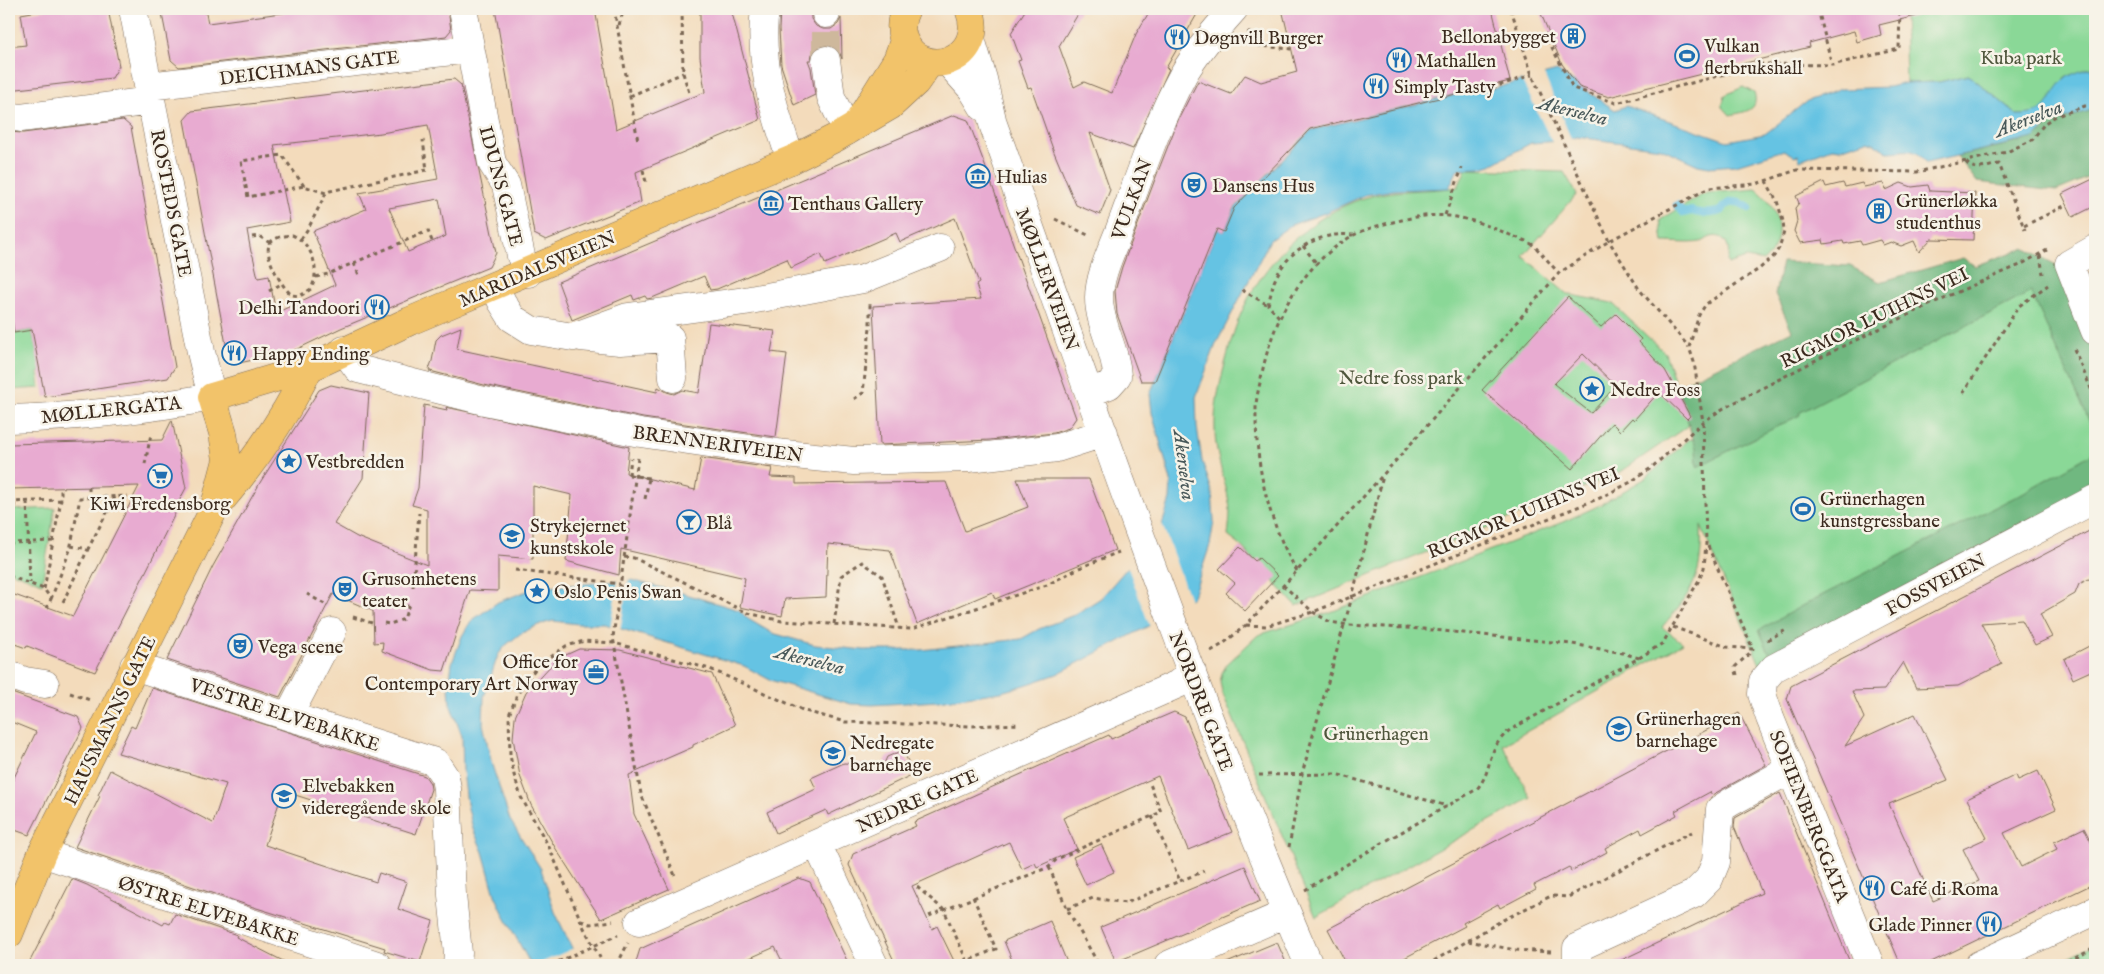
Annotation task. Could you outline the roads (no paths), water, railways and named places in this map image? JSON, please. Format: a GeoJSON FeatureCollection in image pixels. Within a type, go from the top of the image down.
{"type":"FeatureCollection","features":[{"type":"Feature","properties":{"kind":"main road","name":"MARIDALSVEIEN"},"geometry":{"type":"LineString","coordinates":[[852,128],[893,68],[904,41],[901,31],[904,10]]}},
{"type":"Feature","properties":{"kind":"main road","name":"MARIDALSVEIEN"},"geometry":{"type":"LineString","coordinates":[[212,397],[309,368],[344,350],[791,160],[873,117],[902,97],[939,61],[962,53],[973,19]]}},
{"type":"Feature","properties":{"kind":"main road"},"geometry":{"type":"LineString","coordinates":[[904,41],[919,58],[939,61]]}},
{"type":"Feature","properties":{"kind":"main road","name":"HAUSMANNS GATE"},"geometry":{"type":"LineString","coordinates":[[214,509],[257,458],[275,432],[292,404],[309,368]]}},
{"type":"Feature","properties":{"kind":"main road","name":"HAUSMANNS GATE"},"geometry":{"type":"LineString","coordinates":[[9,934],[42,853],[214,509],[227,460],[223,433],[212,397]]}},
{"type":"Feature","properties":{"kind":"street","name":"ROSTEDS GATE"},"geometry":{"type":"LineString","coordinates":[[133,9],[201,352],[212,397]]}},
{"type":"Feature","properties":{"kind":"street","name":"IDUNS GATE"},"geometry":{"type":"LineString","coordinates":[[463,9],[492,164],[506,185],[521,256],[528,273]]}},
{"type":"Feature","properties":{"kind":"street"},"geometry":{"type":"LineString","coordinates":[[765,9],[762,45],[765,70],[777,120],[791,160]]}},
{"type":"Feature","properties":{"kind":"street","name":"VULKAN"},"geometry":{"type":"LineString","coordinates":[[1089,393],[1109,385],[1117,376],[1117,364],[1102,319],[1099,298],[1103,278],[1154,139],[1184,74],[1233,9]]}},
{"type":"Feature","properties":{"kind":"street","name":"MØLLERVEIEN"},"geometry":{"type":"LineString","coordinates":[[973,19],[992,124],[1104,433]]}},
{"type":"Feature","properties":{"kind":"street","name":"DEICHMANS GATE"},"geometry":{"type":"LineString","coordinates":[[9,116],[21,118],[150,94],[470,49]]}},
{"type":"Feature","properties":{"kind":"street"},"geometry":{"type":"LineString","coordinates":[[826,60],[831,97],[852,128]]}},
{"type":"Feature","properties":{"kind":"street","name":"MØLLERVEIEN"},"geometry":{"type":"LineString","coordinates":[[939,61],[972,89],[992,124]]}},
{"type":"Feature","properties":{"kind":"street"},"geometry":{"type":"LineString","coordinates":[[572,337],[628,317],[745,301],[863,279],[940,248]]}},
{"type":"Feature","properties":{"kind":"street"},"geometry":{"type":"LineString","coordinates":[[2095,249],[2069,264],[2095,331]]}},
{"type":"Feature","properties":{"kind":"street"},"geometry":{"type":"LineString","coordinates":[[495,287],[512,318],[531,330],[572,337],[620,341],[670,338],[674,378]]}},
{"type":"Feature","properties":{"kind":"street","name":"BRENNERIVEIEN"},"geometry":{"type":"LineString","coordinates":[[344,350],[358,369],[636,442],[854,461],[969,458],[1057,448],[1104,433]]}},
{"type":"Feature","properties":{"kind":"street","name":"MØLLERGATA"},"geometry":{"type":"LineString","coordinates":[[9,419],[178,403],[212,397]]}},
{"type":"Feature","properties":{"kind":"street","name":"NORDRE GATE"},"geometry":{"type":"LineString","coordinates":[[1104,433],[1228,771],[1294,903],[1309,965]]}},
{"type":"Feature","properties":{"kind":"street","name":"FOSSVEIEN"},"geometry":{"type":"LineString","coordinates":[[1774,668],[2095,499]]}},
{"type":"Feature","properties":{"kind":"street"},"geometry":{"type":"LineString","coordinates":[[290,717],[333,620]]}},
{"type":"Feature","properties":{"kind":"street","name":"VESTRE ELVEBAKKE"},"geometry":{"type":"LineString","coordinates":[[134,666],[435,762],[445,776],[447,789],[452,895],[458,953],[457,965]]}},
{"type":"Feature","properties":{"kind":"street","name":"NEDRE GATE"},"geometry":{"type":"LineString","coordinates":[[629,928],[1178,684],[1190,668]]}},
{"type":"Feature","properties":{"kind":"street","name":"SOFIENBERGGATA"},"geometry":{"type":"LineString","coordinates":[[1774,668],[1763,681],[1762,694],[1870,965]]}},
{"type":"Feature","properties":{"kind":"street"},"geometry":{"type":"LineString","coordinates":[[9,675],[25,681],[46,684]]}},
{"type":"Feature","properties":{"kind":"street"},"geometry":{"type":"LineString","coordinates":[[1577,957],[1694,894],[1709,879],[1716,862],[1720,810],[1791,769]]}},
{"type":"Feature","properties":{"kind":"street"},"geometry":{"type":"LineString","coordinates":[[817,844],[875,953]]}},
{"type":"Feature","properties":{"kind":"street","name":"ØSTRE ELVEBAKKE"},"geometry":{"type":"LineString","coordinates":[[42,853],[377,965]]}},
{"type":"Feature","properties":{"kind":"street"},"geometry":{"type":"LineString","coordinates":[[1168,965],[1294,903]]}},
{"type":"Feature","properties":{"kind":"street"},"geometry":{"type":"LineString","coordinates":[[1979,965],[2095,911]]}},
{"type":"Feature","properties":{"kind":"water","name":"Akerselva"},"geometry":{"type":"Polygon","coordinates":[[[2089,68],[2095,69],[2095,109],[2049,124],[2034,138],[1926,163],[1922,157],[1913,152],[1887,152],[1874,142],[1867,140],[1840,149],[1832,148],[1800,160],[1798,155],[1795,156],[1784,150],[1736,165],[1709,167],[1698,165],[1661,148],[1577,137],[1561,141],[1531,143],[1491,165],[1481,168],[1458,169],[1449,188],[1394,190],[1365,195],[1325,213],[1291,225],[1270,240],[1216,344],[1196,397],[1197,427],[1202,461],[1212,491],[1214,521],[1210,545],[1193,596],[1179,610],[1057,674],[1001,692],[938,701],[872,705],[851,704],[770,680],[744,666],[605,624],[578,624],[553,621],[538,625],[520,634],[506,645],[498,655],[484,697],[483,724],[492,765],[510,820],[541,869],[555,912],[580,965],[531,965],[495,895],[483,852],[473,829],[467,804],[463,771],[462,736],[450,704],[449,686],[452,663],[462,636],[471,621],[498,602],[535,588],[631,580],[739,610],[748,619],[772,633],[815,645],[864,650],[921,650],[1021,639],[1039,629],[1074,615],[1101,598],[1155,536],[1162,525],[1170,499],[1171,481],[1152,413],[1150,394],[1217,229],[1224,232],[1235,208],[1311,130],[1491,86],[1492,89],[1557,71],[1615,110],[1626,106],[1727,141],[1765,134],[1807,101],[1841,89],[1939,82],[1969,75],[2017,115],[2028,114],[2042,109],[2066,78],[2089,68]]]}},
{"type":"Feature","properties":{"kind":"waterway"},"geometry":{"type":"LineString","coordinates":[[1677,205],[1683,213],[1692,211],[1702,213],[1717,212],[1729,203],[1735,202],[1749,208]]}},
{"type":"Feature","properties":{"kind":"tunnel"},"geometry":{"type":"LineString","coordinates":[[826,14],[826,60]]}},
{"type":"Feature","properties":{"kind":"place","name":"Bellonabygget"},"geometry":{"type":"Point","coordinates":[1573,36]}},
{"type":"Feature","properties":{"kind":"place","name":"Døgnvill Burger"},"geometry":{"type":"Point","coordinates":[1177,37]}},
{"type":"Feature","properties":{"kind":"place","name":"Vulkan flerbrukshall"},"geometry":{"type":"Point","coordinates":[1687,56]}},
{"type":"Feature","properties":{"kind":"place","name":"Mathallen"},"geometry":{"type":"Point","coordinates":[1399,60]}},
{"type":"Feature","properties":{"kind":"place","name":"Simply Tasty"},"geometry":{"type":"Point","coordinates":[1376,86]}},
{"type":"Feature","properties":{"kind":"place","name":"Hulias"},"geometry":{"type":"Point","coordinates":[978,176]}},
{"type":"Feature","properties":{"kind":"place","name":"Dansens Hus"},"geometry":{"type":"Point","coordinates":[1194,185]}},
{"type":"Feature","properties":{"kind":"place","name":"Tenthaus Gallery"},"geometry":{"type":"Point","coordinates":[771,203]}},
{"type":"Feature","properties":{"kind":"place","name":"Grünerløkka studenthus"},"geometry":{"type":"Point","coordinates":[1879,211]}},
{"type":"Feature","properties":{"kind":"place","name":"Delhi Tandoori"},"geometry":{"type":"Point","coordinates":[377,307]}},
{"type":"Feature","properties":{"kind":"place","name":"Happy Ending"},"geometry":{"type":"Point","coordinates":[234,353]}},
{"type":"Feature","properties":{"kind":"place","name":"Nedre Foss"},"geometry":{"type":"Point","coordinates":[1592,389]}},
{"type":"Feature","properties":{"kind":"place","name":"Vestbredden"},"geometry":{"type":"Point","coordinates":[289,461]}},
{"type":"Feature","properties":{"kind":"place","name":"Kiwi Fredensborg"},"geometry":{"type":"Point","coordinates":[160,476]}},
{"type":"Feature","properties":{"kind":"place","name":"Grünerhagen kunstgressbane"},"geometry":{"type":"Point","coordinates":[1803,509]}},
{"type":"Feature","properties":{"kind":"place","name":"Blå"},"geometry":{"type":"Point","coordinates":[689,522]}},
{"type":"Feature","properties":{"kind":"place","name":"Strykejernet kunstskole"},"geometry":{"type":"Point","coordinates":[512,536]}},
{"type":"Feature","properties":{"kind":"place","name":"Grusomhetens teater"},"geometry":{"type":"Point","coordinates":[345,589]}},
{"type":"Feature","properties":{"kind":"place","name":"Oslo Penis Swan"},"geometry":{"type":"Point","coordinates":[537,591]}},
{"type":"Feature","properties":{"kind":"place","name":"Vega scene"},"geometry":{"type":"Point","coordinates":[240,646]}},
{"type":"Feature","properties":{"kind":"place","name":"Office for Contemporary Art Norway"},"geometry":{"type":"Point","coordinates":[596,672]}},
{"type":"Feature","properties":{"kind":"place","name":"Grünerhagen barnehage"},"geometry":{"type":"Point","coordinates":[1619,729]}},
{"type":"Feature","properties":{"kind":"place","name":"Nedregate barnehage"},"geometry":{"type":"Point","coordinates":[833,753]}},
{"type":"Feature","properties":{"kind":"place","name":"Elvebakken videregående skole"},"geometry":{"type":"Point","coordinates":[284,796]}},
{"type":"Feature","properties":{"kind":"place","name":"Café di Roma"},"geometry":{"type":"Point","coordinates":[1872,888]}},
{"type":"Feature","properties":{"kind":"place","name":"Glade Pinner"},"geometry":{"type":"Point","coordinates":[1989,924]}},
{"type":"Feature","properties":{"kind":"park label","name":"Kuba park"},"geometry":{"type":"Point","coordinates":[2021,57]}},
{"type":"Feature","properties":{"kind":"park label","name":"Nedre foss park"},"geometry":{"type":"Point","coordinates":[1401,377]}},
{"type":"Feature","properties":{"kind":"park label","name":"Grünerhagen"},"geometry":{"type":"Point","coordinates":[1376,733]}}]}
